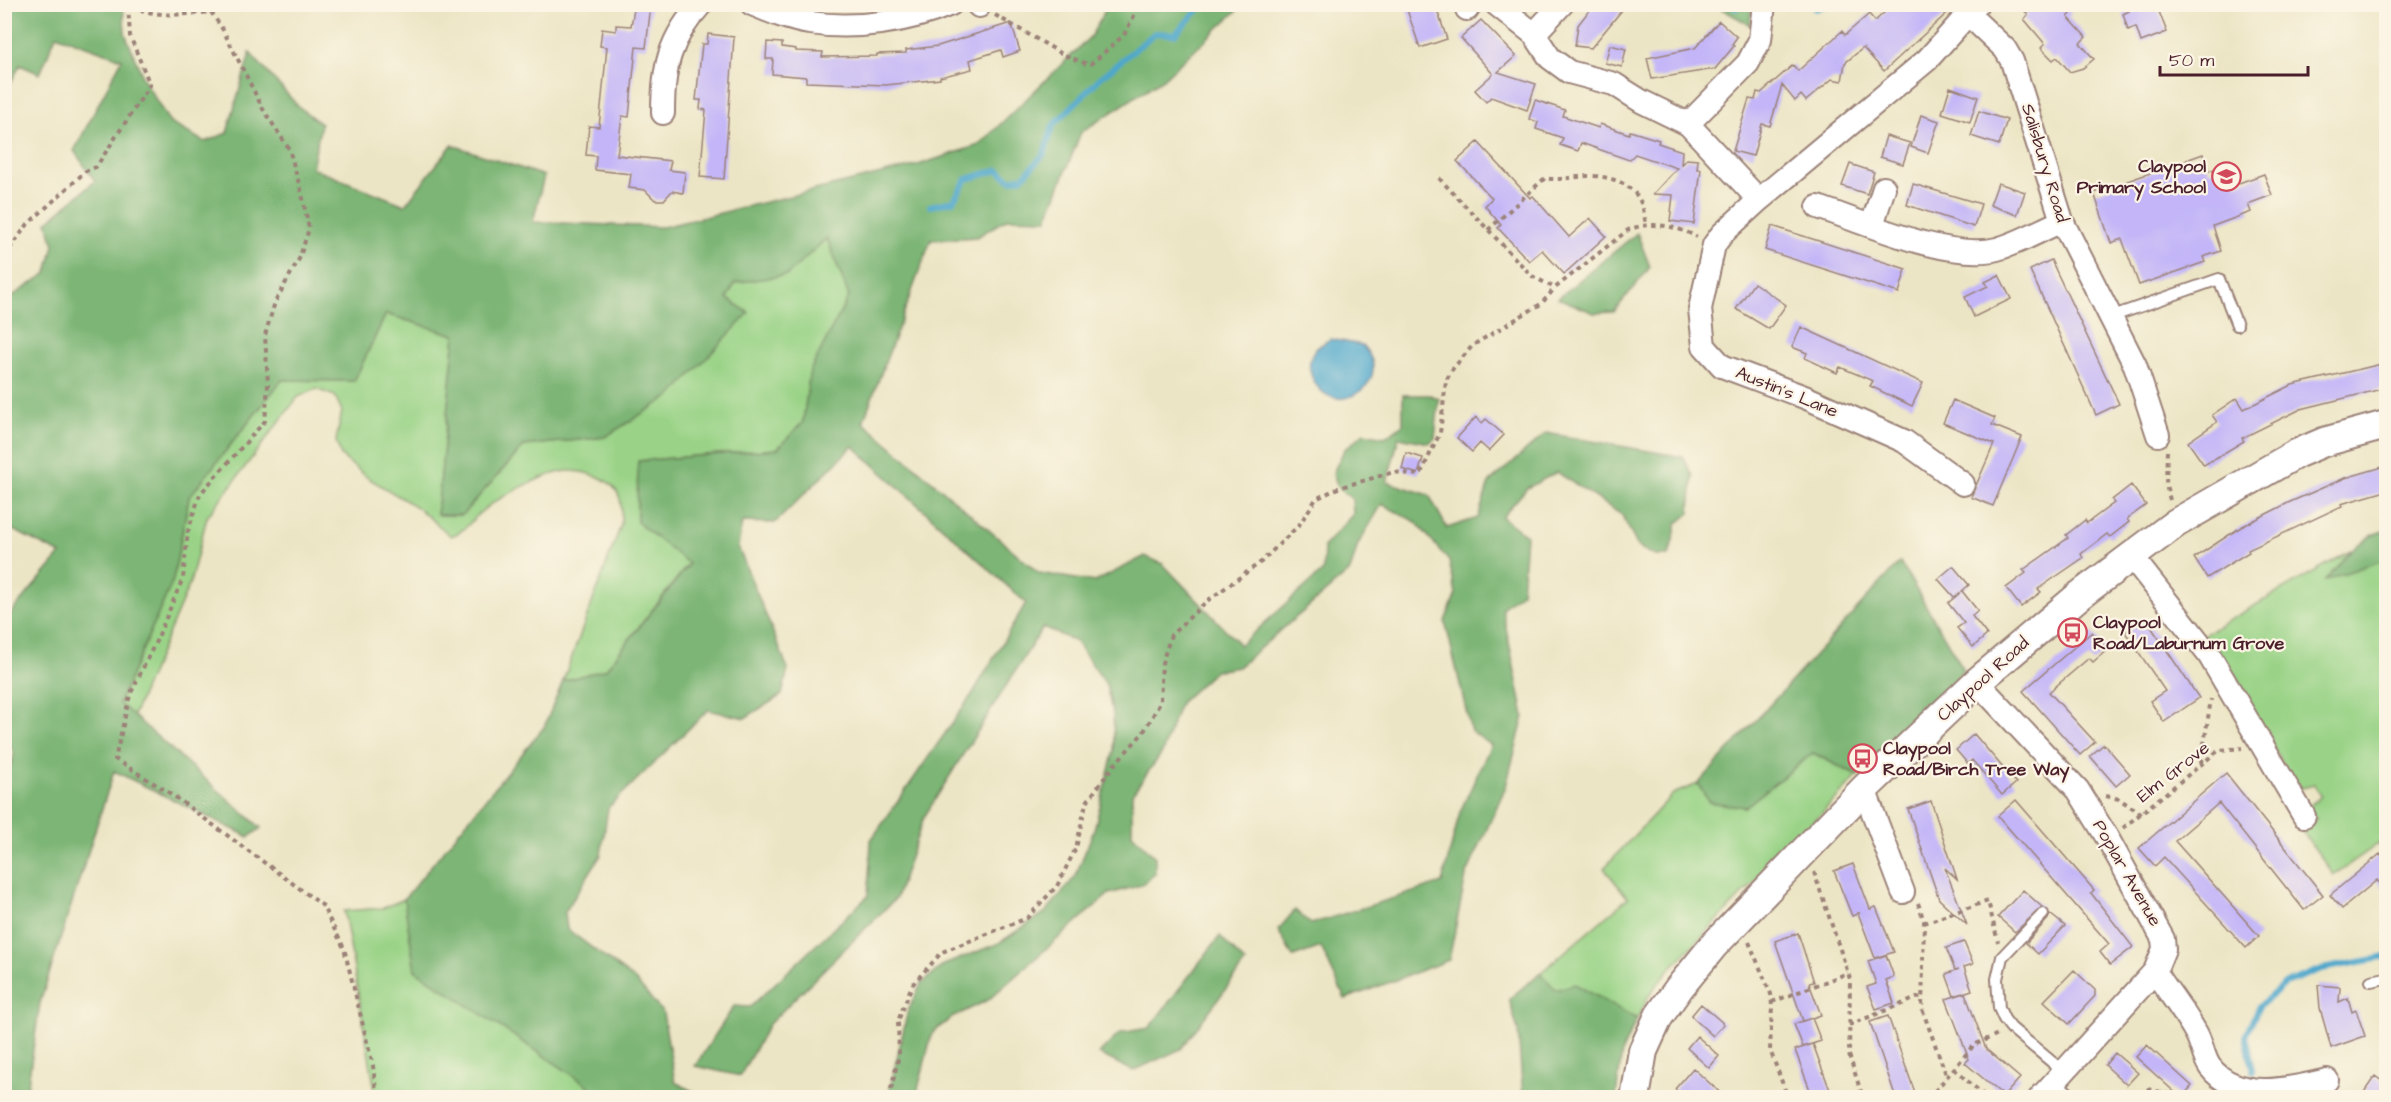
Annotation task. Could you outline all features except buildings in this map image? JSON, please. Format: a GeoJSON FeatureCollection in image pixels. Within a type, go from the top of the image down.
{"type":"FeatureCollection","features":[{"type":"Feature","properties":{"kind":"street"},"geometry":{"type":"LineString","coordinates":[[663,117],[663,77],[672,45],[701,4]]}},
{"type":"Feature","properties":{"kind":"street"},"geometry":{"type":"LineString","coordinates":[[752,4],[807,23],[841,26],[882,22],[928,13],[951,4]]}},
{"type":"Feature","properties":{"kind":"street"},"geometry":{"type":"LineString","coordinates":[[1496,4],[1534,34],[1550,57],[1569,72],[1614,84],[1641,101],[1688,124],[1759,200]]}},
{"type":"Feature","properties":{"kind":"street"},"geometry":{"type":"LineString","coordinates":[[1534,34],[1562,4]]}},
{"type":"Feature","properties":{"kind":"street"},"geometry":{"type":"LineString","coordinates":[[1688,124],[1749,63],[1760,40],[1764,4]]}},
{"type":"Feature","properties":{"kind":"street"},"geometry":{"type":"LineString","coordinates":[[1713,245],[1759,200],[1928,60],[1973,10]]}},
{"type":"Feature","properties":{"kind":"street","name":"Salisbury Road"},"geometry":{"type":"LineString","coordinates":[[1973,10],[2012,61],[2062,221],[2135,365],[2149,426]]}},
{"type":"Feature","properties":{"kind":"street"},"geometry":{"type":"LineString","coordinates":[[1872,225],[1884,188]]}},
{"type":"Feature","properties":{"kind":"street"},"geometry":{"type":"LineString","coordinates":[[1818,207],[1940,247],[1973,252],[1998,249],[2062,221]]}},
{"type":"Feature","properties":{"kind":"street","name":"Austin's Lane"},"geometry":{"type":"LineString","coordinates":[[1713,245],[1700,309],[1704,346],[1712,357],[1722,366],[1807,398],[1904,441],[1962,484]]}},
{"type":"Feature","properties":{"kind":"street","name":"Claypool Road"},"geometry":{"type":"LineString","coordinates":[[1635,1098],[1643,1051],[1659,1016],[1714,945],[1864,789],[1977,681],[2080,595],[2176,523],[2296,454],[2324,442],[2386,425]]}},
{"type":"Feature","properties":{"kind":"street"},"geometry":{"type":"LineString","coordinates":[[2132,557],[2216,666],[2263,746],[2304,804]]}},
{"type":"Feature","properties":{"kind":"street","name":"Poplar Avenue"},"geometry":{"type":"LineString","coordinates":[[1977,681],[2078,790],[2160,930],[2164,950],[2155,971],[2053,1083]]}},
{"type":"Feature","properties":{"kind":"street"},"geometry":{"type":"LineString","coordinates":[[1864,789],[1903,892]]}},
{"type":"Feature","properties":{"kind":"street"},"geometry":{"type":"LineString","coordinates":[[2155,971],[2197,1033],[2210,1066],[2230,1084],[2249,1090],[2300,1092],[2327,1080]]}},
{"type":"Feature","properties":{"kind":"lane"},"geometry":{"type":"LineString","coordinates":[[2110,317],[2219,279],[2237,326]]}},
{"type":"Feature","properties":{"kind":"lane"},"geometry":{"type":"LineString","coordinates":[[2043,914],[2002,957],[1997,979],[1999,1008],[2004,1019],[2053,1083],[2074,1098]]}},
{"type":"Feature","properties":{"kind":"lane"},"geometry":{"type":"LineString","coordinates":[[2372,981],[2386,978]]}},
{"type":"Feature","properties":{"kind":"path"},"geometry":{"type":"LineString","coordinates":[[4,256],[28,224],[86,171],[96,167],[150,85],[130,36],[128,4],[154,14],[176,16],[211,12],[238,4]]}},
{"type":"Feature","properties":{"kind":"path"},"geometry":{"type":"LineString","coordinates":[[978,5],[1064,55],[1090,65],[1124,35],[1140,4]]}},
{"type":"Feature","properties":{"kind":"path"},"geometry":{"type":"LineString","coordinates":[[211,12],[223,30],[263,109],[289,149],[309,229],[299,259],[275,302],[265,335],[268,385],[266,421],[200,494],[188,531],[183,578],[130,696],[115,759],[171,795],[322,905],[344,948],[373,1066],[377,1098]]}},
{"type":"Feature","properties":{"kind":"path"},"geometry":{"type":"LineString","coordinates":[[1488,230],[1545,178],[1555,180],[1601,176],[1618,181],[1629,187],[1641,202],[1646,224]]}},
{"type":"Feature","properties":{"kind":"path"},"geometry":{"type":"LineString","coordinates":[[1439,178],[1532,276],[1555,288]]}},
{"type":"Feature","properties":{"kind":"path"},"geometry":{"type":"LineString","coordinates":[[889,1098],[899,1055],[898,1021],[912,985],[942,952],[1027,918],[1057,886],[1076,848],[1086,803],[1114,765],[1143,733],[1160,703],[1162,663],[1171,635],[1208,601],[1261,562],[1299,525],[1316,499],[1338,488],[1394,472],[1420,475],[1440,433],[1446,381],[1460,358],[1473,345],[1491,333],[1541,304],[1555,288],[1628,230],[1646,224],[1656,224],[1691,233],[1713,245]]}},
{"type":"Feature","properties":{"kind":"path"},"geometry":{"type":"LineString","coordinates":[[2149,426],[2164,441],[2168,456],[2166,485],[2176,523]]}},
{"type":"Feature","properties":{"kind":"path"},"geometry":{"type":"LineString","coordinates":[[2201,764],[2216,666]]}},
{"type":"Feature","properties":{"kind":"path","name":"Elm Grove"},"geometry":{"type":"LineString","coordinates":[[2108,839],[2220,750],[2263,746]]}},
{"type":"Feature","properties":{"kind":"path"},"geometry":{"type":"LineString","coordinates":[[2078,790],[2119,799],[2142,813]]}},
{"type":"Feature","properties":{"kind":"path"},"geometry":{"type":"LineString","coordinates":[[1806,849],[1850,979],[1849,1055],[1863,1098]]}},
{"type":"Feature","properties":{"kind":"path"},"geometry":{"type":"LineString","coordinates":[[1903,892],[1915,895],[1924,923],[1922,1009],[1947,1077]]}},
{"type":"Feature","properties":{"kind":"path"},"geometry":{"type":"LineString","coordinates":[[1924,923],[1988,902],[2002,957]]}},
{"type":"Feature","properties":{"kind":"path"},"geometry":{"type":"LineString","coordinates":[[1739,919],[1771,994],[1770,1050],[1788,1098]]}},
{"type":"Feature","properties":{"kind":"path"},"geometry":{"type":"LineString","coordinates":[[1772,1002],[1848,972]]}},
{"type":"Feature","properties":{"kind":"path"},"geometry":{"type":"LineString","coordinates":[[1849,1025],[1922,996]]}},
{"type":"Feature","properties":{"kind":"path"},"geometry":{"type":"LineString","coordinates":[[1929,1098],[1974,1046],[2011,1028]]}},
{"type":"Feature","properties":{"kind":"path"},"geometry":{"type":"LineString","coordinates":[[1954,1069],[1987,1098]]}},
{"type":"Feature","properties":{"kind":"path"},"geometry":{"type":"LineString","coordinates":[[2132,1098],[2149,1089],[2168,1094]]}},
{"type":"Feature","properties":{"kind":"green space"},"geometry":{"type":"Polygon","coordinates":[[[5,4],[123,5],[125,33],[144,80],[170,123],[205,142],[227,133],[250,53],[298,106],[321,124],[312,168],[405,205],[452,145],[544,176],[533,222],[663,227],[918,165],[979,145],[1091,36],[1108,5],[1243,5],[1163,79],[1081,132],[1047,219],[1008,218],[977,237],[931,240],[863,422],[1039,573],[1095,582],[1145,556],[1163,564],[1240,645],[1323,571],[1324,546],[1353,514],[1352,499],[1338,488],[1333,473],[1344,450],[1364,433],[1385,437],[1403,424],[1403,395],[1430,395],[1439,399],[1435,438],[1429,443],[1399,437],[1387,482],[1429,495],[1447,528],[1478,518],[1489,483],[1546,433],[1683,457],[1693,476],[1690,513],[1677,524],[1669,556],[1656,556],[1638,547],[1622,515],[1557,472],[1527,488],[1502,517],[1526,535],[1522,592],[1502,608],[1524,716],[1506,786],[1466,876],[1449,960],[1345,999],[1321,947],[1293,957],[1278,930],[1295,910],[1311,924],[1442,883],[1460,812],[1491,745],[1471,731],[1445,621],[1456,594],[1449,561],[1416,522],[1382,504],[1358,544],[1350,571],[1238,667],[1215,671],[1180,703],[1162,753],[1132,794],[1132,834],[1155,857],[1155,874],[1141,885],[1109,894],[988,1000],[953,1017],[932,1033],[916,1097],[888,1097],[908,1010],[921,984],[944,965],[999,943],[1046,912],[1075,877],[1094,830],[1114,750],[1113,715],[1106,684],[1076,642],[1043,627],[924,817],[896,898],[769,1024],[740,1076],[695,1066],[734,1006],[750,1007],[868,896],[871,840],[973,693],[1026,603],[853,446],[775,523],[742,522],[738,547],[788,669],[782,695],[745,718],[708,710],[608,808],[601,855],[565,912],[567,929],[635,980],[663,1013],[675,1082],[704,1097],[588,1097],[589,1086],[415,970],[404,899],[544,727],[563,681],[606,669],[689,564],[637,522],[638,461],[777,449],[803,422],[810,371],[849,296],[827,238],[787,275],[735,283],[727,298],[749,313],[672,395],[605,437],[524,446],[462,515],[437,515],[455,335],[386,314],[354,381],[282,380],[189,497],[173,580],[119,703],[261,828],[249,837],[114,771],[40,1003],[26,1097],[5,1097],[4,789],[14,754],[5,736],[5,620],[61,554],[5,526],[5,298],[11,297],[47,273],[54,245],[47,222],[95,181],[74,151],[122,59],[56,35],[40,74],[20,65],[5,94],[5,4]]]}},
{"type":"Feature","properties":{"kind":"green space"},"geometry":{"type":"Polygon","coordinates":[[[1717,5],[1752,5],[1750,25],[1720,8],[1717,5]]]}},
{"type":"Feature","properties":{"kind":"green space"},"geometry":{"type":"Polygon","coordinates":[[[1637,233],[1650,267],[1614,312],[1594,313],[1558,298],[1637,233]]]}},
{"type":"Feature","properties":{"kind":"green space"},"geometry":{"type":"Polygon","coordinates":[[[827,238],[849,296],[810,371],[803,422],[777,449],[638,461],[637,522],[689,563],[606,669],[563,681],[621,525],[620,498],[614,487],[601,478],[581,472],[566,471],[552,474],[531,482],[499,500],[482,511],[461,531],[451,536],[418,508],[368,478],[341,456],[336,441],[342,411],[335,396],[316,389],[298,397],[207,517],[190,583],[133,716],[119,703],[173,580],[189,497],[282,380],[354,381],[386,314],[455,335],[437,515],[462,515],[524,446],[605,437],[749,313],[727,298],[735,283],[787,274],[827,238]]]}},
{"type":"Feature","properties":{"kind":"green space"},"geometry":{"type":"Polygon","coordinates":[[[2386,530],[2386,559],[2325,580],[2360,544],[2386,530]]]}},
{"type":"Feature","properties":{"kind":"green space"},"geometry":{"type":"Polygon","coordinates":[[[2352,550],[2326,579],[2386,559],[2386,854],[2378,844],[2334,875],[2301,830],[2316,819],[2308,807],[2321,796],[2314,785],[2298,789],[2203,635],[2352,550]]]}},
{"type":"Feature","properties":{"kind":"green space"},"geometry":{"type":"Polygon","coordinates":[[[1900,562],[1964,670],[1858,776],[1813,753],[1745,807],[1709,802],[1698,784],[1900,562]]]}},
{"type":"Feature","properties":{"kind":"green space"},"geometry":{"type":"Polygon","coordinates":[[[1813,753],[1858,776],[1668,971],[1650,994],[1637,1019],[1575,984],[1556,990],[1540,973],[1628,898],[1604,868],[1673,794],[1698,784],[1709,802],[1745,807],[1813,753]]]}},
{"type":"Feature","properties":{"kind":"green space"},"geometry":{"type":"Polygon","coordinates":[[[404,899],[415,970],[590,1086],[588,1097],[376,1097],[344,911],[383,908],[404,899]]]}},
{"type":"Feature","properties":{"kind":"green space"},"geometry":{"type":"Polygon","coordinates":[[[1220,936],[1245,963],[1181,1049],[1133,1071],[1099,1054],[1120,1033],[1149,1028],[1220,936]]]}},
{"type":"Feature","properties":{"kind":"green space"},"geometry":{"type":"Polygon","coordinates":[[[1540,973],[1556,990],[1575,984],[1637,1019],[1622,1051],[1616,1097],[1523,1097],[1518,1030],[1509,999],[1540,973]]]}},
{"type":"Feature","properties":{"kind":"water"},"geometry":{"type":"Polygon","coordinates":[[[1330,339],[1362,345],[1372,360],[1373,370],[1369,382],[1354,395],[1342,398],[1329,396],[1318,387],[1311,375],[1312,354],[1330,339]]]}},
{"type":"Feature","properties":{"kind":"waterway"},"geometry":{"type":"LineString","coordinates":[[930,206],[953,201],[967,179],[998,170],[1011,180],[1023,177],[1044,154],[1053,126],[1100,78],[1155,33],[1175,34],[1204,4]]}},
{"type":"Feature","properties":{"kind":"waterway"},"geometry":{"type":"LineString","coordinates":[[1730,4],[1736,8]]}},
{"type":"Feature","properties":{"kind":"waterway"},"geometry":{"type":"LineString","coordinates":[[1816,9],[1829,4]]}},
{"type":"Feature","properties":{"kind":"waterway"},"geometry":{"type":"LineString","coordinates":[[2253,1071],[2246,1035],[2259,1006],[2286,983],[2322,969],[2386,957]]}},
{"type":"Feature","properties":{"kind":"place","name":"Claypool Primary School"},"geometry":{"type":"Point","coordinates":[2227,176]}},
{"type":"Feature","properties":{"kind":"place","name":"Claypool Road/Laburnum Grove"},"geometry":{"type":"Point","coordinates":[2072,632]}},
{"type":"Feature","properties":{"kind":"place","name":"Claypool Road/Birch Tree Way"},"geometry":{"type":"Point","coordinates":[1862,758]}}]}
